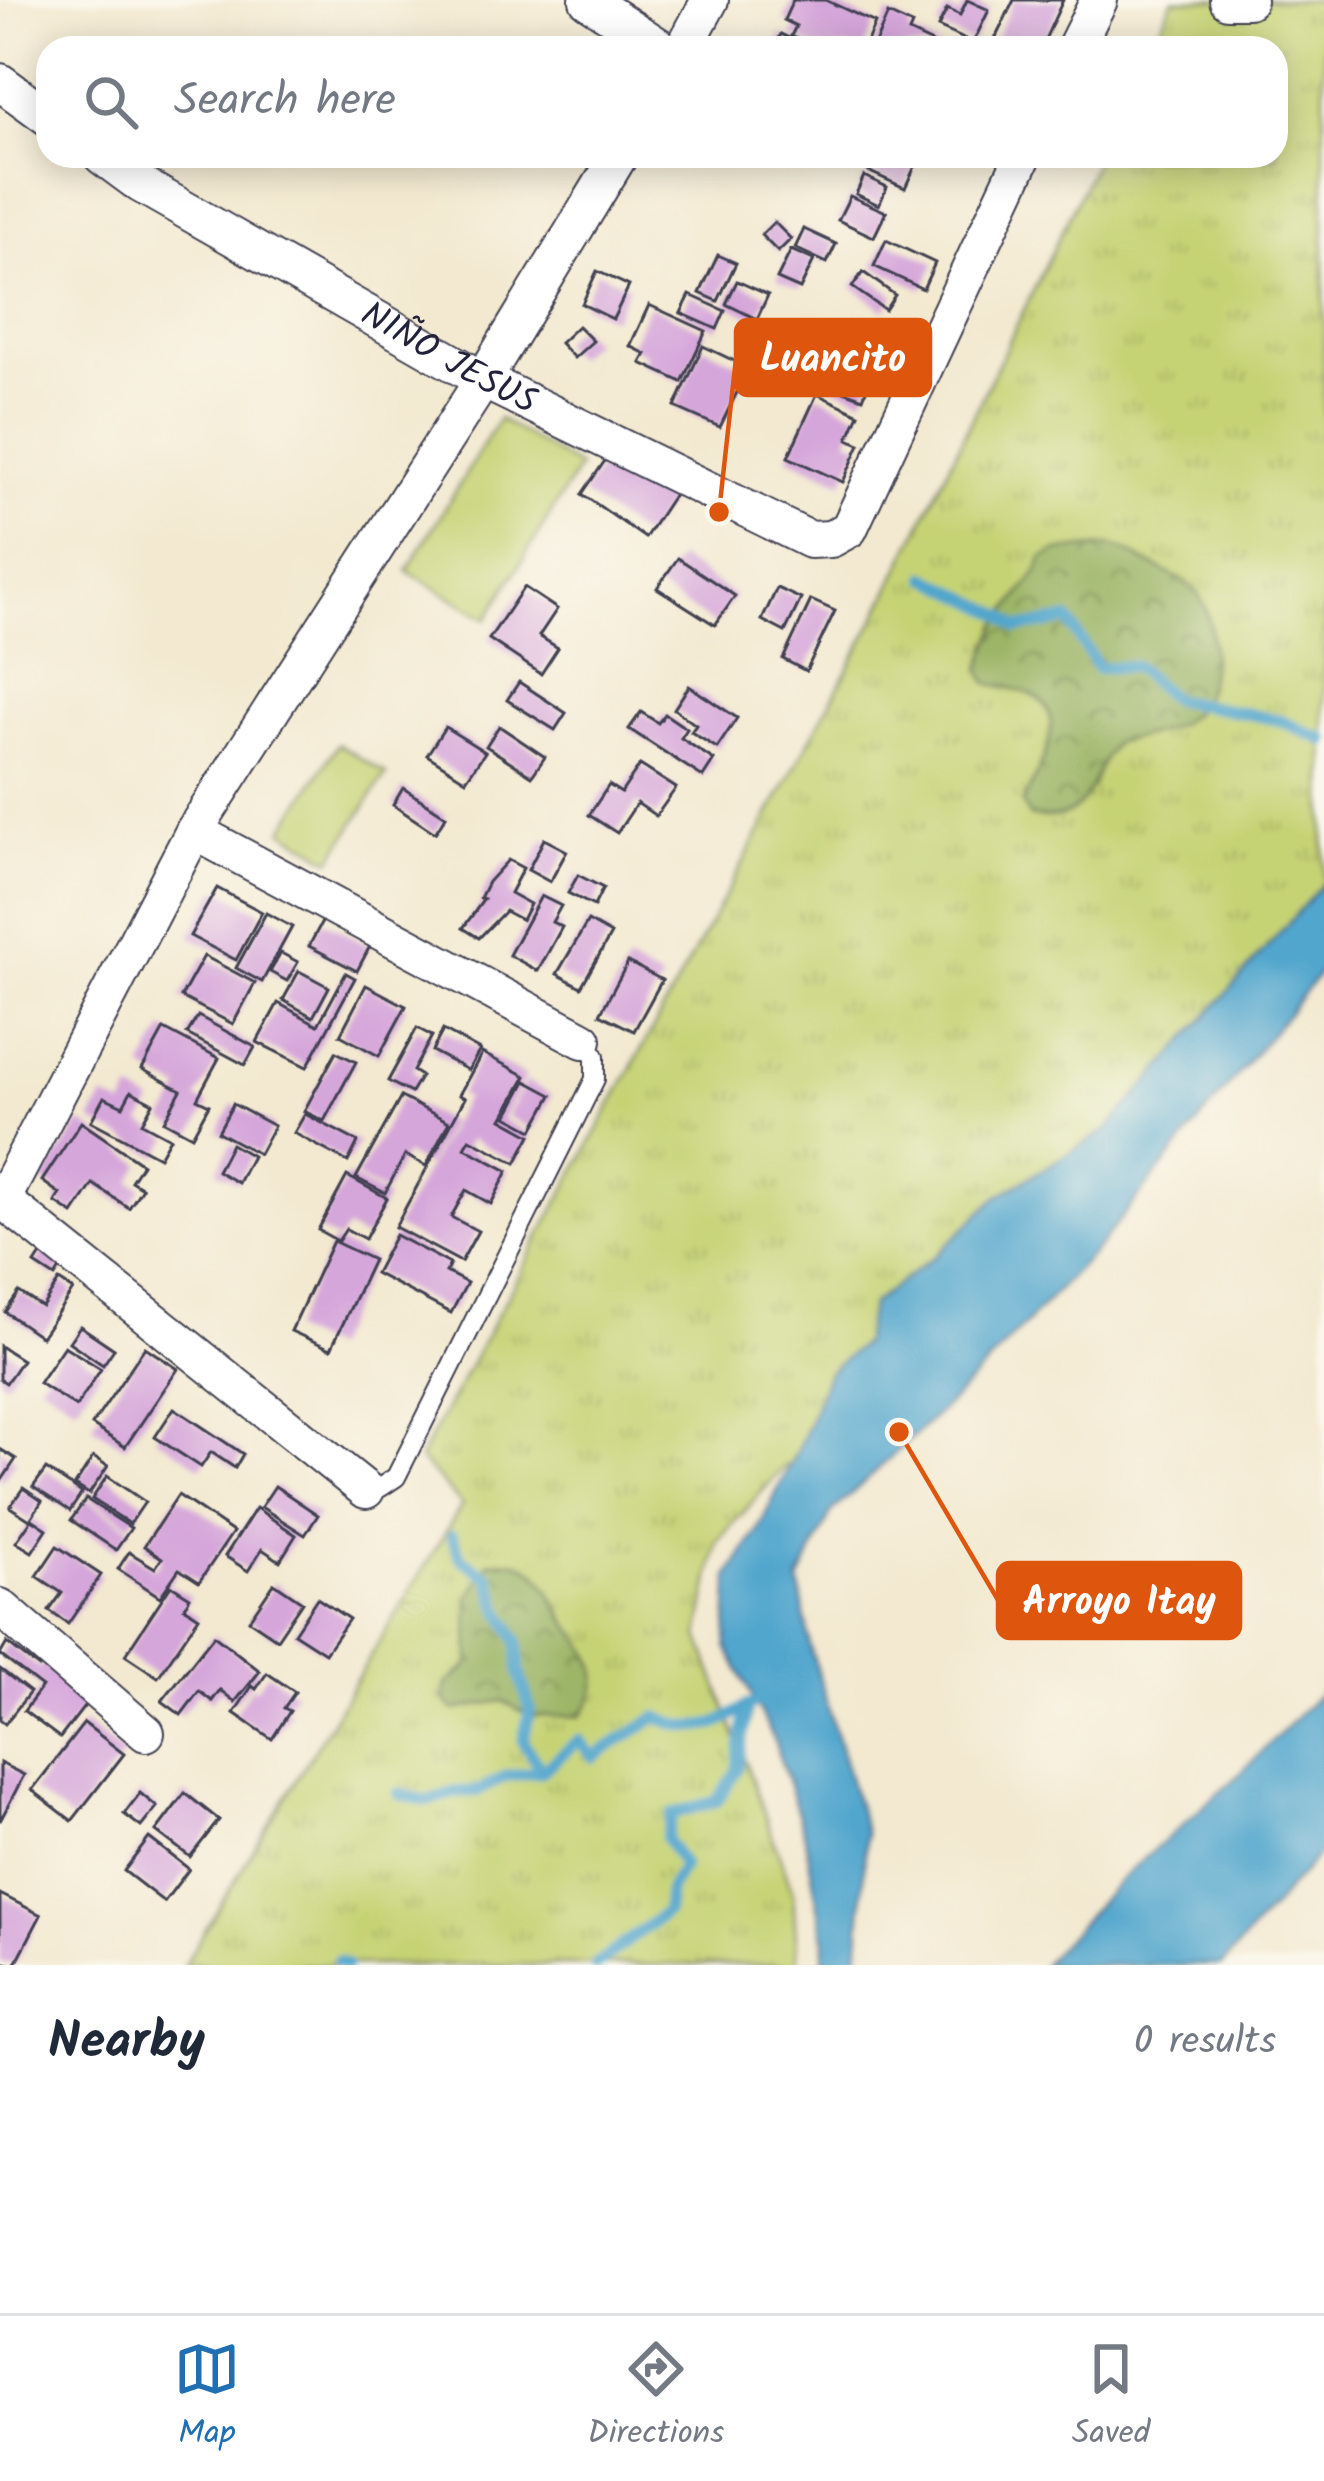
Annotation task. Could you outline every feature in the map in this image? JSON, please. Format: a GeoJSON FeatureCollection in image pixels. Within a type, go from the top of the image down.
{"type":"FeatureCollection","features":[{"type":"Feature","properties":{"kind":"street"},"geometry":{"type":"LineString","coordinates":[[588,0],[643,36]]}},
{"type":"Feature","properties":{"kind":"street"},"geometry":{"type":"LineString","coordinates":[[690,36],[710,0]]}},
{"type":"Feature","properties":{"kind":"street"},"geometry":{"type":"LineString","coordinates":[[1081,36],[1099,0]]}},
{"type":"Feature","properties":{"kind":"street"},"geometry":{"type":"LineString","coordinates":[[1228,0],[1249,0]]}},
{"type":"Feature","properties":{"kind":"street"},"geometry":{"type":"LineString","coordinates":[[0,82],[36,108]]}},
{"type":"Feature","properties":{"kind":"street","name":"NIÑO JESUS"},"geometry":{"type":"LineString","coordinates":[[118,168],[483,380],[809,540],[831,539],[849,529],[1017,168]]}},
{"type":"Feature","properties":{"kind":"street"},"geometry":{"type":"LineString","coordinates":[[366,1490],[1,1200],[194,831],[483,380],[612,168]]}},
{"type":"Feature","properties":{"kind":"street"},"geometry":{"type":"LineString","coordinates":[[194,831],[583,1040]]}},
{"type":"Feature","properties":{"kind":"street"},"geometry":{"type":"LineString","coordinates":[[0,1607],[146,1733]]}},
{"type":"Feature","properties":{"kind":"lane"},"geometry":{"type":"LineString","coordinates":[[366,1490],[397,1477],[595,1078],[595,1056],[583,1040]]}},
{"type":"Feature","properties":{"kind":"green space"},"geometry":{"type":"Polygon","coordinates":[[[1173,0],[1324,0],[1324,895],[891,1385],[782,1469],[717,1542],[699,1636],[793,1892],[798,1965],[184,1965],[462,1505],[419,1459],[876,618],[1092,168],[1288,168],[1288,36],[1156,36],[1173,0]]]}},
{"type":"Feature","properties":{"kind":"green space"},"geometry":{"type":"Polygon","coordinates":[[[499,419],[579,467],[487,619],[407,571],[499,419]]]}},
{"type":"Feature","properties":{"kind":"green space"},"geometry":{"type":"Polygon","coordinates":[[[1106,546],[1177,578],[1201,599],[1212,641],[1206,691],[1192,714],[1175,725],[1115,742],[1078,807],[1050,818],[1029,816],[1022,803],[1042,764],[1050,718],[1034,696],[987,683],[980,669],[998,624],[1043,558],[1057,551],[1106,546]]]}},
{"type":"Feature","properties":{"kind":"green space"},"geometry":{"type":"Polygon","coordinates":[[[338,744],[386,774],[331,860],[283,830],[338,744]]]}},
{"type":"Feature","properties":{"kind":"green space"},"geometry":{"type":"Polygon","coordinates":[[[513,1561],[540,1577],[592,1658],[596,1684],[580,1716],[531,1716],[502,1701],[454,1710],[444,1700],[446,1684],[470,1660],[468,1598],[490,1562],[513,1561]]]}},
{"type":"Feature","properties":{"kind":"water"},"geometry":{"type":"Polygon","coordinates":[[[1324,882],[1324,968],[1094,1252],[963,1390],[831,1513],[799,1581],[810,1646],[866,1834],[858,1965],[823,1965],[825,1943],[804,1832],[774,1740],[727,1647],[729,1576],[760,1526],[802,1440],[828,1372],[862,1344],[871,1304],[935,1256],[997,1197],[1107,1130],[1324,882]]]}},
{"type":"Feature","properties":{"kind":"water"},"geometry":{"type":"Polygon","coordinates":[[[1324,1689],[1324,1848],[1222,1965],[1042,1965],[1120,1880],[1239,1775],[1324,1689]]]}},
{"type":"Feature","properties":{"kind":"building"},"geometry":{"type":"Polygon","coordinates":[[[793,0],[825,0],[875,23],[869,36],[791,36],[796,26],[784,20],[793,0]]]}},
{"type":"Feature","properties":{"kind":"building"},"geometry":{"type":"Polygon","coordinates":[[[967,0],[989,10],[976,36],[958,36],[938,27],[947,9],[960,15],[967,0]]]}},
{"type":"Feature","properties":{"kind":"building"},"geometry":{"type":"Polygon","coordinates":[[[1014,0],[1063,0],[1046,36],[996,36],[1014,0]]]}},
{"type":"Feature","properties":{"kind":"building"},"geometry":{"type":"Polygon","coordinates":[[[888,14],[912,25],[909,32],[918,36],[878,36],[888,14]]]}},
{"type":"Feature","properties":{"kind":"building"},"geometry":{"type":"Polygon","coordinates":[[[869,168],[914,168],[905,188],[869,168]]]}},
{"type":"Feature","properties":{"kind":"building"},"geometry":{"type":"Polygon","coordinates":[[[864,176],[887,187],[879,205],[856,194],[864,176]]]}},
{"type":"Feature","properties":{"kind":"building"},"geometry":{"type":"Polygon","coordinates":[[[850,196],[886,212],[874,237],[838,220],[850,196]]]}},
{"type":"Feature","properties":{"kind":"building"},"geometry":{"type":"Polygon","coordinates":[[[774,222],[791,239],[778,252],[761,235],[774,222]]]}},
{"type":"Feature","properties":{"kind":"building"},"geometry":{"type":"Polygon","coordinates":[[[804,229],[836,244],[827,263],[795,248],[804,229]]]}},
{"type":"Feature","properties":{"kind":"building"},"geometry":{"type":"Polygon","coordinates":[[[886,240],[935,263],[923,289],[874,266],[886,240]]]}},
{"type":"Feature","properties":{"kind":"building"},"geometry":{"type":"Polygon","coordinates":[[[791,250],[814,260],[800,289],[777,279],[791,250]]]}},
{"type":"Feature","properties":{"kind":"building"},"geometry":{"type":"Polygon","coordinates":[[[718,255],[736,263],[718,301],[700,293],[718,255]]]}},
{"type":"Feature","properties":{"kind":"building"},"geometry":{"type":"Polygon","coordinates":[[[597,271],[629,286],[613,319],[582,304],[597,271]]]}},
{"type":"Feature","properties":{"kind":"building"},"geometry":{"type":"Polygon","coordinates":[[[863,272],[895,295],[885,310],[852,287],[863,272]]]}},
{"type":"Feature","properties":{"kind":"building"},"geometry":{"type":"Polygon","coordinates":[[[737,281],[768,295],[757,319],[726,304],[737,281]]]}},
{"type":"Feature","properties":{"kind":"building"},"geometry":{"type":"Polygon","coordinates":[[[690,295],[725,311],[717,329],[681,313],[690,295]]]}},
{"type":"Feature","properties":{"kind":"building"},"geometry":{"type":"Polygon","coordinates":[[[649,305],[706,331],[682,382],[641,363],[646,354],[630,346],[649,305]]]}},
{"type":"Feature","properties":{"kind":"building"},"geometry":{"type":"Polygon","coordinates":[[[578,326],[593,341],[574,358],[560,343],[578,326]]]}},
{"type":"Feature","properties":{"kind":"building"},"geometry":{"type":"Polygon","coordinates":[[[703,346],[749,368],[720,427],[675,407],[703,346]]]}},
{"type":"Feature","properties":{"kind":"building"},"geometry":{"type":"Polygon","coordinates":[[[832,365],[870,380],[863,398],[825,384],[832,365]]]}},
{"type":"Feature","properties":{"kind":"building"},"geometry":{"type":"Polygon","coordinates":[[[817,394],[859,414],[848,439],[860,444],[843,482],[788,457],[817,394]]]}},
{"type":"Feature","properties":{"kind":"building"},"geometry":{"type":"Polygon","coordinates":[[[611,452],[674,494],[645,538],[582,494],[611,452]]]}},
{"type":"Feature","properties":{"kind":"building"},"geometry":{"type":"Polygon","coordinates":[[[678,558],[735,596],[715,625],[657,588],[678,558]]]}},
{"type":"Feature","properties":{"kind":"building"},"geometry":{"type":"Polygon","coordinates":[[[524,587],[557,609],[539,636],[558,648],[541,674],[489,639],[524,587]]]}},
{"type":"Feature","properties":{"kind":"building"},"geometry":{"type":"Polygon","coordinates":[[[777,588],[801,599],[785,632],[762,620],[777,588]]]}},
{"type":"Feature","properties":{"kind":"building"},"geometry":{"type":"Polygon","coordinates":[[[811,600],[835,611],[806,671],[783,659],[811,600]]]}},
{"type":"Feature","properties":{"kind":"building"},"geometry":{"type":"Polygon","coordinates":[[[519,682],[566,713],[555,730],[507,700],[519,682]]]}},
{"type":"Feature","properties":{"kind":"building"},"geometry":{"type":"Polygon","coordinates":[[[689,686],[737,718],[717,748],[691,732],[696,725],[674,709],[689,686]]]}},
{"type":"Feature","properties":{"kind":"building"},"geometry":{"type":"Polygon","coordinates":[[[641,712],[658,723],[665,714],[687,729],[681,738],[714,760],[703,777],[629,729],[641,712]]]}},
{"type":"Feature","properties":{"kind":"building"},"geometry":{"type":"Polygon","coordinates":[[[499,726],[545,757],[532,776],[486,746],[499,726]]]}},
{"type":"Feature","properties":{"kind":"building"},"geometry":{"type":"Polygon","coordinates":[[[445,727],[485,752],[466,780],[427,755],[445,727]]]}},
{"type":"Feature","properties":{"kind":"building"},"geometry":{"type":"Polygon","coordinates":[[[640,765],[676,788],[656,816],[637,803],[617,833],[589,815],[609,785],[621,793],[640,765]]]}},
{"type":"Feature","properties":{"kind":"building"},"geometry":{"type":"Polygon","coordinates":[[[403,788],[446,816],[435,833],[393,805],[403,788]]]}},
{"type":"Feature","properties":{"kind":"building"},"geometry":{"type":"Polygon","coordinates":[[[544,839],[567,851],[550,882],[528,870],[544,839]]]}},
{"type":"Feature","properties":{"kind":"building"},"geometry":{"type":"Polygon","coordinates":[[[508,860],[523,868],[510,893],[530,904],[522,920],[505,911],[479,938],[463,928],[484,899],[480,898],[488,882],[508,860]]]}},
{"type":"Feature","properties":{"kind":"building"},"geometry":{"type":"Polygon","coordinates":[[[578,875],[603,888],[594,906],[568,893],[578,875]]]}},
{"type":"Feature","properties":{"kind":"building"},"geometry":{"type":"Polygon","coordinates":[[[217,888],[262,912],[236,960],[190,936],[217,888]]]}},
{"type":"Feature","properties":{"kind":"building"},"geometry":{"type":"Polygon","coordinates":[[[541,896],[561,906],[552,922],[562,927],[538,971],[509,955],[541,896]]]}},
{"type":"Feature","properties":{"kind":"building"},"geometry":{"type":"Polygon","coordinates":[[[266,913],[292,927],[262,982],[236,968],[266,913]]]}},
{"type":"Feature","properties":{"kind":"building"},"geometry":{"type":"Polygon","coordinates":[[[323,920],[370,946],[357,971],[309,946],[323,920]]]}},
{"type":"Feature","properties":{"kind":"building"},"geometry":{"type":"Polygon","coordinates":[[[588,921],[611,934],[581,987],[557,974],[588,921]]]}},
{"type":"Feature","properties":{"kind":"building"},"geometry":{"type":"Polygon","coordinates":[[[281,953],[298,962],[287,981],[270,972],[281,953]]]}},
{"type":"Feature","properties":{"kind":"building"},"geometry":{"type":"Polygon","coordinates":[[[204,956],[255,983],[233,1024],[181,997],[204,956]]]}},
{"type":"Feature","properties":{"kind":"building"},"geometry":{"type":"Polygon","coordinates":[[[628,962],[662,980],[634,1031],[600,1014],[628,962]]]}},
{"type":"Feature","properties":{"kind":"building"},"geometry":{"type":"Polygon","coordinates":[[[299,971],[329,987],[313,1017],[283,1000],[299,971]]]}},
{"type":"Feature","properties":{"kind":"building"},"geometry":{"type":"Polygon","coordinates":[[[346,973],[355,978],[307,1067],[257,1042],[278,1003],[318,1025],[346,973]]]}},
{"type":"Feature","properties":{"kind":"building"},"geometry":{"type":"Polygon","coordinates":[[[366,985],[406,1006],[379,1056],[340,1035],[366,985]]]}},
{"type":"Feature","properties":{"kind":"building"},"geometry":{"type":"Polygon","coordinates":[[[198,1016],[255,1047],[245,1065],[187,1034],[198,1016]]]}},
{"type":"Feature","properties":{"kind":"building"},"geometry":{"type":"Polygon","coordinates":[[[417,1028],[432,1036],[413,1071],[421,1076],[411,1093],[388,1081],[417,1028]]]}},
{"type":"Feature","properties":{"kind":"building"},"geometry":{"type":"Polygon","coordinates":[[[164,1029],[219,1058],[197,1099],[209,1105],[192,1136],[164,1121],[181,1090],[142,1069],[164,1029]]]}},
{"type":"Feature","properties":{"kind":"building"},"geometry":{"type":"Polygon","coordinates":[[[443,1030],[480,1050],[468,1070],[432,1051],[443,1030]]]}},
{"type":"Feature","properties":{"kind":"building"},"geometry":{"type":"Polygon","coordinates":[[[336,1052],[356,1062],[324,1121],[304,1111],[336,1052]]]}},
{"type":"Feature","properties":{"kind":"building"},"geometry":{"type":"Polygon","coordinates":[[[482,1053],[526,1076],[502,1119],[531,1135],[516,1163],[470,1139],[465,1148],[508,1171],[491,1204],[466,1190],[451,1217],[478,1231],[461,1262],[395,1227],[465,1098],[459,1095],[482,1053]]]}},
{"type":"Feature","properties":{"kind":"building"},"geometry":{"type":"Polygon","coordinates":[[[526,1081],[552,1095],[533,1130],[507,1116],[526,1081]]]}},
{"type":"Feature","properties":{"kind":"building"},"geometry":{"type":"Polygon","coordinates":[[[131,1091],[153,1103],[142,1123],[170,1138],[159,1157],[91,1121],[104,1097],[123,1106],[131,1091]]]}},
{"type":"Feature","properties":{"kind":"building"},"geometry":{"type":"Polygon","coordinates":[[[401,1097],[449,1122],[426,1166],[405,1155],[385,1193],[356,1178],[401,1097]]]}},
{"type":"Feature","properties":{"kind":"building"},"geometry":{"type":"Polygon","coordinates":[[[233,1104],[274,1126],[259,1154],[218,1132],[233,1104]]]}},
{"type":"Feature","properties":{"kind":"building"},"geometry":{"type":"Polygon","coordinates":[[[305,1114],[358,1142],[348,1162],[294,1133],[305,1114]]]}},
{"type":"Feature","properties":{"kind":"building"},"geometry":{"type":"Polygon","coordinates":[[[81,1122],[142,1164],[131,1181],[142,1188],[129,1208],[93,1184],[73,1214],[55,1202],[60,1194],[42,1181],[81,1122]]]}},
{"type":"Feature","properties":{"kind":"building"},"geometry":{"type":"Polygon","coordinates":[[[231,1144],[252,1156],[238,1183],[217,1171],[231,1144]]]}},
{"type":"Feature","properties":{"kind":"building"},"geometry":{"type":"Polygon","coordinates":[[[347,1176],[387,1198],[365,1239],[346,1229],[338,1241],[318,1230],[347,1176]]]}},
{"type":"Feature","properties":{"kind":"building"},"geometry":{"type":"Polygon","coordinates":[[[395,1235],[450,1264],[446,1272],[467,1283],[451,1313],[375,1273],[395,1235]]]}},
{"type":"Feature","properties":{"kind":"building"},"geometry":{"type":"Polygon","coordinates":[[[333,1241],[373,1260],[331,1349],[291,1331],[333,1241]]]}},
{"type":"Feature","properties":{"kind":"building"},"geometry":{"type":"Polygon","coordinates":[[[48,1244],[68,1257],[55,1277],[35,1264],[48,1244]]]}},
{"type":"Feature","properties":{"kind":"building"},"geometry":{"type":"Polygon","coordinates":[[[59,1281],[73,1290],[41,1337],[5,1312],[19,1292],[42,1307],[59,1281]]]}},
{"type":"Feature","properties":{"kind":"building"},"geometry":{"type":"Polygon","coordinates":[[[80,1326],[114,1349],[103,1365],[69,1342],[80,1326]]]}},
{"type":"Feature","properties":{"kind":"building"},"geometry":{"type":"Polygon","coordinates":[[[0,1346],[22,1360],[6,1383],[0,1379],[0,1346]]]}},
{"type":"Feature","properties":{"kind":"building"},"geometry":{"type":"Polygon","coordinates":[[[64,1346],[101,1369],[76,1407],[39,1383],[64,1346]]]}},
{"type":"Feature","properties":{"kind":"building"},"geometry":{"type":"Polygon","coordinates":[[[145,1347],[178,1369],[125,1447],[92,1425],[145,1347]]]}},
{"type":"Feature","properties":{"kind":"building"},"geometry":{"type":"Polygon","coordinates":[[[174,1408],[243,1454],[235,1468],[211,1452],[201,1467],[155,1437],[174,1408]]]}},
{"type":"Feature","properties":{"kind":"building"},"geometry":{"type":"Polygon","coordinates":[[[0,1449],[16,1459],[0,1483],[0,1449]]]}},
{"type":"Feature","properties":{"kind":"building"},"geometry":{"type":"Polygon","coordinates":[[[93,1457],[108,1466],[89,1494],[75,1485],[93,1457]]]}},
{"type":"Feature","properties":{"kind":"building"},"geometry":{"type":"Polygon","coordinates":[[[46,1469],[82,1493],[70,1511],[33,1487],[46,1469]]]}},
{"type":"Feature","properties":{"kind":"building"},"geometry":{"type":"Polygon","coordinates":[[[107,1476],[145,1502],[130,1524],[92,1499],[107,1476]]]}},
{"type":"Feature","properties":{"kind":"building"},"geometry":{"type":"Polygon","coordinates":[[[275,1486],[318,1515],[305,1535],[261,1507],[275,1486]]]}},
{"type":"Feature","properties":{"kind":"building"},"geometry":{"type":"Polygon","coordinates":[[[23,1488],[42,1501],[30,1520],[10,1507],[23,1488]]]}},
{"type":"Feature","properties":{"kind":"building"},"geometry":{"type":"Polygon","coordinates":[[[178,1495],[233,1532],[199,1582],[179,1569],[160,1597],[118,1569],[129,1552],[155,1568],[162,1558],[144,1546],[178,1495]]]}},
{"type":"Feature","properties":{"kind":"building"},"geometry":{"type":"Polygon","coordinates":[[[86,1499],[131,1528],[116,1550],[71,1520],[86,1499]]]}},
{"type":"Feature","properties":{"kind":"building"},"geometry":{"type":"Polygon","coordinates":[[[256,1508],[296,1535],[280,1561],[262,1549],[248,1571],[225,1556],[256,1508]]]}},
{"type":"Feature","properties":{"kind":"building"},"geometry":{"type":"Polygon","coordinates":[[[32,1519],[47,1529],[32,1552],[16,1542],[32,1519]]]}},
{"type":"Feature","properties":{"kind":"building"},"geometry":{"type":"Polygon","coordinates":[[[57,1546],[101,1575],[68,1624],[49,1611],[62,1593],[37,1576],[57,1546]]]}},
{"type":"Feature","properties":{"kind":"building"},"geometry":{"type":"Polygon","coordinates":[[[274,1583],[302,1602],[277,1639],[249,1620],[274,1583]]]}},
{"type":"Feature","properties":{"kind":"building"},"geometry":{"type":"Polygon","coordinates":[[[171,1585],[190,1597],[184,1607],[199,1617],[158,1677],[125,1655],[171,1585]]]}},
{"type":"Feature","properties":{"kind":"building"},"geometry":{"type":"Polygon","coordinates":[[[317,1598],[349,1619],[325,1653],[294,1633],[317,1598]]]}},
{"type":"Feature","properties":{"kind":"building"},"geometry":{"type":"Polygon","coordinates":[[[214,1635],[260,1671],[235,1702],[220,1690],[212,1701],[199,1691],[181,1715],[162,1701],[214,1635]]]}},
{"type":"Feature","properties":{"kind":"building"},"geometry":{"type":"Polygon","coordinates":[[[7,1643],[39,1668],[47,1658],[94,1694],[60,1738],[24,1711],[42,1687],[0,1655],[7,1643]]]}},
{"type":"Feature","properties":{"kind":"building"},"geometry":{"type":"Polygon","coordinates":[[[0,1669],[30,1692],[5,1724],[0,1720],[0,1669]]]}},
{"type":"Feature","properties":{"kind":"building"},"geometry":{"type":"Polygon","coordinates":[[[267,1673],[295,1692],[284,1708],[290,1711],[272,1739],[234,1713],[267,1673]]]}},
{"type":"Feature","properties":{"kind":"building"},"geometry":{"type":"Polygon","coordinates":[[[84,1723],[124,1754],[72,1821],[32,1790],[84,1723]]]}},
{"type":"Feature","properties":{"kind":"building"},"geometry":{"type":"Polygon","coordinates":[[[0,1763],[24,1775],[0,1821],[0,1763]]]}},
{"type":"Feature","properties":{"kind":"building"},"geometry":{"type":"Polygon","coordinates":[[[140,1793],[157,1807],[141,1827],[124,1814],[140,1793]]]}},
{"type":"Feature","properties":{"kind":"building"},"geometry":{"type":"Polygon","coordinates":[[[185,1793],[219,1820],[190,1857],[156,1831],[185,1793]]]}},
{"type":"Feature","properties":{"kind":"building"},"geometry":{"type":"Polygon","coordinates":[[[149,1838],[189,1869],[164,1902],[124,1871],[149,1838]]]}},
{"type":"Feature","properties":{"kind":"building"},"geometry":{"type":"Polygon","coordinates":[[[0,1894],[41,1915],[15,1965],[0,1962],[0,1894]]]}},
{"type":"Feature","properties":{"kind":"waterway"},"geometry":{"type":"LineString","coordinates":[[927,577],[1004,616],[1018,628],[1068,620],[1098,668],[1135,666],[1172,699],[1279,720],[1324,740]]}},
{"type":"Feature","properties":{"kind":"waterway"},"geometry":{"type":"LineString","coordinates":[[452,1536],[461,1558],[490,1578],[518,1642],[519,1671],[530,1709],[523,1742],[542,1771],[579,1740],[593,1757],[657,1717],[690,1727],[715,1724],[768,1695]]}},
{"type":"Feature","properties":{"kind":"waterway"},"geometry":{"type":"LineString","coordinates":[[596,1965],[666,1912],[669,1890],[683,1866],[666,1838],[672,1814],[717,1801],[737,1770],[747,1706]]}},
{"type":"Feature","properties":{"kind":"waterway"},"geometry":{"type":"LineString","coordinates":[[399,1794],[427,1801],[479,1791],[505,1776],[542,1771]]}},
{"type":"Feature","properties":{"kind":"waterway"},"geometry":{"type":"LineString","coordinates":[[338,1961],[346,1965]]}},
{"type":"Feature","properties":{"kind":"place","name":"Luancito"},"geometry":{"type":"Point","coordinates":[719,512]}},
{"type":"Feature","properties":{"kind":"place","name":"Arroyo Itay"},"geometry":{"type":"Point","coordinates":[899,1432]}}]}
